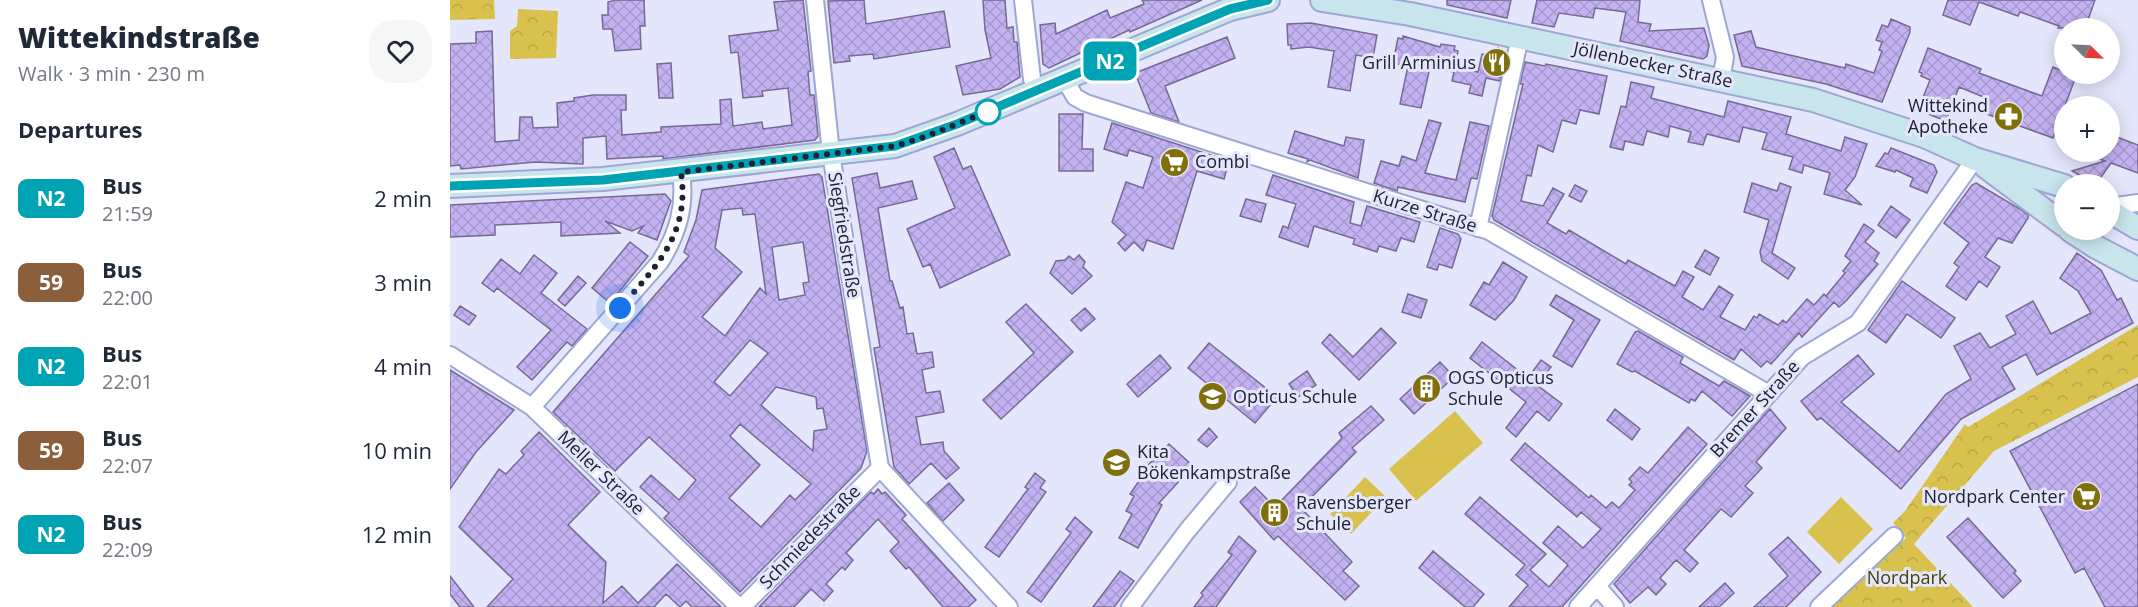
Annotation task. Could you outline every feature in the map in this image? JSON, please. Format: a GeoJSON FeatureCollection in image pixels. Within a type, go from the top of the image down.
{"type":"FeatureCollection","features":[{"type":"Feature","properties":{"kind":"main road"},"geometry":{"type":"LineString","coordinates":[[450,186],[551,183],[681,172],[913,141],[1065,80],[1229,4],[1268,0]]}},
{"type":"Feature","properties":{"kind":"main road","name":"Jöllenbecker Straße"},"geometry":{"type":"LineString","coordinates":[[1322,0],[1386,5],[1849,111],[1924,136],[1975,159],[2054,183]]}},
{"type":"Feature","properties":{"kind":"main road","name":"Jöllenbecker Straße"},"geometry":{"type":"LineString","coordinates":[[1975,159],[2054,218]]}},
{"type":"Feature","properties":{"kind":"main road"},"geometry":{"type":"LineString","coordinates":[[2120,216],[2138,228]]}},
{"type":"Feature","properties":{"kind":"main road"},"geometry":{"type":"LineString","coordinates":[[2085,240],[2138,268]]}},
{"type":"Feature","properties":{"kind":"street","name":"Siegfriedstraße"},"geometry":{"type":"LineString","coordinates":[[815,0],[831,153],[880,468]]}},
{"type":"Feature","properties":{"kind":"street"},"geometry":{"type":"LineString","coordinates":[[1023,0],[1032,79],[1037,91]]}},
{"type":"Feature","properties":{"kind":"street"},"geometry":{"type":"LineString","coordinates":[[1711,0],[1725,57],[1721,80]]}},
{"type":"Feature","properties":{"kind":"street"},"geometry":{"type":"LineString","coordinates":[[1478,228],[1520,37]]}},
{"type":"Feature","properties":{"kind":"street","name":"Kurze Straße"},"geometry":{"type":"LineString","coordinates":[[1065,80],[1075,97],[1086,103],[1478,228],[1508,242],[1767,393]]}},
{"type":"Feature","properties":{"kind":"street","name":"Bremer Straße"},"geometry":{"type":"LineString","coordinates":[[1578,607],[1767,393],[1802,357],[1858,323],[1975,159]]}},
{"type":"Feature","properties":{"kind":"street"},"geometry":{"type":"LineString","coordinates":[[532,407],[660,262],[671,245],[683,207],[681,172]]}},
{"type":"Feature","properties":{"kind":"street"},"geometry":{"type":"LineString","coordinates":[[2120,207],[2138,203]]}},
{"type":"Feature","properties":{"kind":"street","name":"Meller Straße"},"geometry":{"type":"LineString","coordinates":[[450,355],[532,407],[740,607]]}},
{"type":"Feature","properties":{"kind":"street"},"geometry":{"type":"LineString","coordinates":[[880,468],[1009,607]]}},
{"type":"Feature","properties":{"kind":"street","name":"Schmiedestraße"},"geometry":{"type":"LineString","coordinates":[[740,607],[880,468]]}},
{"type":"Feature","properties":{"kind":"street"},"geometry":{"type":"LineString","coordinates":[[1130,607],[1187,531],[1228,482]]}},
{"type":"Feature","properties":{"kind":"street"},"geometry":{"type":"LineString","coordinates":[[1819,607],[1894,536]]}},
{"type":"Feature","properties":{"kind":"street"},"geometry":{"type":"LineString","coordinates":[[1597,586],[1615,607]]}},
{"type":"Feature","properties":{"kind":"green space"},"geometry":{"type":"Polygon","coordinates":[[[450,0],[494,0],[495,19],[450,20],[450,0]]]}},
{"type":"Feature","properties":{"kind":"green space"},"geometry":{"type":"Polygon","coordinates":[[[518,9],[558,11],[556,58],[510,59],[510,31],[517,26],[518,9]]]}},
{"type":"Feature","properties":{"kind":"green space","name":"Nordpark"},"geometry":{"type":"Polygon","coordinates":[[[2138,325],[2138,377],[1994,451],[1914,544],[1973,607],[1833,607],[1906,538],[1893,523],[1905,511],[1965,424],[1968,427],[2138,325]]]}},
{"type":"Feature","properties":{"kind":"green space"},"geometry":{"type":"Polygon","coordinates":[[[1455,411],[1483,443],[1416,501],[1389,469],[1455,411]]]}},
{"type":"Feature","properties":{"kind":"green space"},"geometry":{"type":"Polygon","coordinates":[[[1365,477],[1386,497],[1351,534],[1330,514],[1365,477]]]}},
{"type":"Feature","properties":{"kind":"green space"},"geometry":{"type":"Polygon","coordinates":[[[1841,497],[1873,529],[1839,564],[1807,532],[1841,497]]]}},
{"type":"Feature","properties":{"kind":"building"},"geometry":{"type":"Polygon","coordinates":[[[644,0],[645,26],[640,26],[641,49],[615,51],[612,29],[603,29],[602,15],[608,15],[608,2],[644,0]]]}},
{"type":"Feature","properties":{"kind":"building"},"geometry":{"type":"Polygon","coordinates":[[[803,0],[811,71],[808,72],[810,95],[814,95],[818,136],[815,140],[663,159],[663,156],[607,159],[606,136],[583,138],[583,164],[535,162],[461,169],[460,165],[450,166],[450,44],[476,43],[476,32],[492,31],[495,142],[519,140],[520,117],[532,117],[533,128],[558,127],[557,103],[593,95],[626,95],[626,110],[621,110],[622,135],[661,132],[661,127],[721,124],[720,100],[731,99],[733,126],[762,122],[763,129],[792,125],[788,88],[762,91],[763,96],[743,98],[738,52],[731,53],[729,36],[778,30],[774,2],[803,0]]]}},
{"type":"Feature","properties":{"kind":"building"},"geometry":{"type":"Polygon","coordinates":[[[864,0],[866,24],[944,11],[950,47],[874,59],[873,54],[849,56],[850,61],[834,63],[828,1],[864,0]]]}},
{"type":"Feature","properties":{"kind":"building"},"geometry":{"type":"Polygon","coordinates":[[[983,0],[1005,0],[1007,28],[1013,27],[1014,42],[1017,42],[1020,77],[1000,89],[963,95],[956,66],[991,58],[985,30],[983,0]]]}},
{"type":"Feature","properties":{"kind":"building"},"geometry":{"type":"Polygon","coordinates":[[[1142,0],[1202,0],[1130,32],[1129,30],[1049,68],[1043,64],[1040,25],[1055,23],[1056,34],[1107,10],[1110,18],[1144,4],[1142,0]]]}},
{"type":"Feature","properties":{"kind":"building"},"geometry":{"type":"Polygon","coordinates":[[[1447,0],[1511,0],[1507,18],[1447,5],[1447,0]]]}},
{"type":"Feature","properties":{"kind":"building"},"geometry":{"type":"Polygon","coordinates":[[[1537,0],[1640,0],[1638,22],[1651,24],[1649,31],[1704,28],[1709,45],[1707,56],[1703,59],[1620,41],[1626,12],[1595,8],[1593,18],[1559,13],[1554,27],[1532,23],[1537,0]]]}},
{"type":"Feature","properties":{"kind":"building"},"geometry":{"type":"Polygon","coordinates":[[[1948,0],[2095,0],[2089,18],[2054,18],[2054,24],[2020,12],[2018,16],[1979,2],[1970,25],[1943,15],[1948,0]]]}},
{"type":"Feature","properties":{"kind":"building"},"geometry":{"type":"Polygon","coordinates":[[[1891,19],[1910,27],[1910,32],[1882,102],[1826,84],[1742,66],[1734,35],[1751,31],[1756,47],[1845,68],[1846,64],[1874,73],[1882,51],[1879,50],[1882,42],[1876,40],[1882,25],[1888,27],[1891,19]]]}},
{"type":"Feature","properties":{"kind":"building"},"geometry":{"type":"Polygon","coordinates":[[[1311,23],[1377,35],[1373,58],[1356,55],[1350,91],[1328,87],[1334,51],[1309,47],[1291,49],[1291,45],[1288,45],[1287,24],[1311,23]]]}},
{"type":"Feature","properties":{"kind":"building"},"geometry":{"type":"Polygon","coordinates":[[[1403,36],[1440,47],[1441,44],[1455,46],[1454,50],[1458,51],[1455,67],[1478,72],[1482,54],[1495,56],[1498,48],[1505,58],[1500,81],[1486,78],[1482,96],[1469,93],[1471,85],[1452,81],[1454,72],[1430,67],[1421,108],[1400,104],[1408,66],[1393,63],[1398,38],[1403,39],[1403,36]]]}},
{"type":"Feature","properties":{"kind":"building"},"geometry":{"type":"Polygon","coordinates":[[[1227,37],[1235,58],[1165,86],[1179,122],[1151,113],[1135,73],[1227,37]]]}},
{"type":"Feature","properties":{"kind":"building"},"geometry":{"type":"Polygon","coordinates":[[[1928,48],[1981,69],[1979,73],[2042,96],[2053,67],[2054,84],[2073,84],[2069,96],[2054,96],[2053,138],[1981,112],[1986,98],[1959,87],[1946,121],[1918,110],[1930,80],[1921,76],[1922,73],[1919,72],[1928,48]]]}},
{"type":"Feature","properties":{"kind":"building"},"geometry":{"type":"Polygon","coordinates":[[[1525,62],[1607,76],[1599,114],[1580,110],[1576,124],[1562,120],[1553,152],[1538,145],[1531,176],[1527,175],[1521,201],[1543,206],[1553,188],[1564,194],[1547,223],[1566,234],[1569,230],[1626,264],[1628,260],[1675,286],[1683,271],[1694,277],[1682,297],[1703,310],[1719,286],[1733,295],[1720,317],[1745,330],[1754,316],[1757,318],[1759,314],[1778,325],[1783,320],[1786,323],[1807,299],[1814,305],[1824,294],[1826,296],[1845,273],[1843,271],[1851,261],[1845,256],[1864,224],[1874,231],[1865,242],[1879,253],[1874,261],[1878,264],[1846,301],[1839,307],[1834,302],[1802,337],[1799,333],[1771,364],[1767,361],[1761,367],[1741,349],[1734,360],[1494,220],[1492,216],[1523,84],[1520,84],[1525,62]]]}},
{"type":"Feature","properties":{"kind":"building"},"geometry":{"type":"Polygon","coordinates":[[[671,63],[673,98],[659,98],[657,64],[671,63]]]}},
{"type":"Feature","properties":{"kind":"building"},"geometry":{"type":"Polygon","coordinates":[[[1631,82],[1654,87],[1651,98],[1724,117],[1728,101],[1791,117],[1786,134],[1841,151],[1845,137],[1867,144],[1855,177],[1845,190],[1862,205],[1824,194],[1830,173],[1804,165],[1802,173],[1789,169],[1793,157],[1762,149],[1767,133],[1743,127],[1739,142],[1707,134],[1703,145],[1688,142],[1691,132],[1670,126],[1668,137],[1647,131],[1643,145],[1625,141],[1623,150],[1610,147],[1621,106],[1626,107],[1631,82]]]}},
{"type":"Feature","properties":{"kind":"building"},"geometry":{"type":"Polygon","coordinates":[[[1059,114],[1083,114],[1082,149],[1093,149],[1093,171],[1059,171],[1059,114]]]}},
{"type":"Feature","properties":{"kind":"building"},"geometry":{"type":"Polygon","coordinates":[[[1429,120],[1441,123],[1425,173],[1456,180],[1470,122],[1489,126],[1477,179],[1471,178],[1465,202],[1398,187],[1397,191],[1374,183],[1381,161],[1399,166],[1402,156],[1416,161],[1429,120]]]}},
{"type":"Feature","properties":{"kind":"building"},"geometry":{"type":"Polygon","coordinates":[[[1112,123],[1229,161],[1224,179],[1197,171],[1173,249],[1147,240],[1143,251],[1134,242],[1125,251],[1118,243],[1126,235],[1112,222],[1126,182],[1143,188],[1153,157],[1129,150],[1127,156],[1104,149],[1112,123]]]}},
{"type":"Feature","properties":{"kind":"building"},"geometry":{"type":"Polygon","coordinates":[[[1295,131],[1344,146],[1346,137],[1364,140],[1358,178],[1310,160],[1307,162],[1308,159],[1288,153],[1295,131]]]}},
{"type":"Feature","properties":{"kind":"building"},"geometry":{"type":"Polygon","coordinates":[[[2120,138],[2138,145],[2138,173],[2111,163],[2103,174],[2078,174],[2072,171],[2102,162],[2120,162],[2120,138]]]}},
{"type":"Feature","properties":{"kind":"building"},"geometry":{"type":"Polygon","coordinates":[[[954,148],[963,169],[971,166],[1010,255],[940,288],[930,264],[923,267],[907,229],[955,208],[934,157],[954,148]]]}},
{"type":"Feature","properties":{"kind":"building"},"geometry":{"type":"Polygon","coordinates":[[[1891,148],[1934,165],[1937,172],[1927,193],[1910,186],[1913,178],[1896,170],[1895,172],[1876,166],[1891,148]]]}},
{"type":"Feature","properties":{"kind":"building"},"geometry":{"type":"Polygon","coordinates":[[[877,173],[880,188],[912,181],[917,199],[878,208],[890,281],[892,281],[900,308],[903,307],[907,334],[913,333],[917,354],[932,352],[934,367],[922,370],[926,393],[940,391],[944,412],[916,417],[921,445],[943,442],[944,451],[959,468],[946,479],[931,463],[909,484],[894,467],[874,348],[880,347],[852,178],[877,173]]]}},
{"type":"Feature","properties":{"kind":"building"},"geometry":{"type":"Polygon","coordinates":[[[819,174],[822,177],[867,451],[861,468],[740,592],[664,518],[669,513],[640,487],[651,475],[679,500],[696,480],[649,437],[615,471],[553,412],[689,256],[684,252],[696,220],[702,190],[819,174]],[[742,208],[722,210],[715,248],[742,272],[702,317],[725,336],[760,288],[766,294],[755,214],[743,215],[742,208]],[[803,242],[772,247],[779,300],[805,295],[803,283],[809,282],[803,242]],[[750,340],[714,382],[730,396],[768,353],[750,340]],[[776,387],[761,405],[813,451],[814,431],[827,429],[823,408],[817,409],[816,397],[776,387]],[[740,424],[730,436],[760,465],[729,498],[761,527],[790,495],[795,500],[811,484],[740,424]]]}},
{"type":"Feature","properties":{"kind":"building"},"geometry":{"type":"Polygon","coordinates":[[[1273,175],[1354,202],[1350,223],[1361,226],[1367,206],[1420,222],[1414,242],[1401,238],[1396,251],[1379,246],[1377,252],[1353,244],[1355,239],[1314,226],[1308,247],[1279,237],[1283,226],[1288,228],[1296,204],[1266,195],[1273,175]]]}},
{"type":"Feature","properties":{"kind":"building"},"geometry":{"type":"Polygon","coordinates":[[[1752,183],[1777,191],[1780,183],[1791,187],[1772,253],[1795,268],[1788,279],[1762,261],[1760,252],[1769,220],[1744,212],[1752,183]]]}},
{"type":"Feature","properties":{"kind":"building"},"geometry":{"type":"Polygon","coordinates":[[[1976,183],[2020,209],[2028,215],[2028,218],[2012,243],[1998,238],[1985,257],[2000,267],[1987,287],[1979,281],[1966,300],[1946,286],[1959,267],[1954,263],[1969,243],[1944,223],[1972,185],[1976,183]]]}},
{"type":"Feature","properties":{"kind":"building"},"geometry":{"type":"Polygon","coordinates":[[[1575,185],[1587,191],[1581,202],[1569,196],[1575,185]]]}},
{"type":"Feature","properties":{"kind":"building"},"geometry":{"type":"Polygon","coordinates":[[[665,194],[671,201],[657,240],[638,233],[643,226],[632,231],[605,221],[620,233],[561,236],[561,222],[495,225],[495,235],[450,237],[450,205],[665,194]]]}},
{"type":"Feature","properties":{"kind":"building"},"geometry":{"type":"Polygon","coordinates":[[[1246,199],[1266,204],[1261,222],[1240,216],[1246,199]]]}},
{"type":"Feature","properties":{"kind":"building"},"geometry":{"type":"Polygon","coordinates":[[[1891,206],[1910,220],[1896,238],[1878,225],[1891,206]]]}},
{"type":"Feature","properties":{"kind":"building"},"geometry":{"type":"Polygon","coordinates":[[[1440,228],[1458,234],[1461,239],[1452,268],[1439,264],[1437,270],[1427,267],[1440,228]]]}},
{"type":"Feature","properties":{"kind":"building"},"geometry":{"type":"Polygon","coordinates":[[[630,242],[648,256],[610,303],[592,288],[630,242]]]}},
{"type":"Feature","properties":{"kind":"building"},"geometry":{"type":"Polygon","coordinates":[[[1705,250],[1719,258],[1710,275],[1695,267],[1705,250]]]}},
{"type":"Feature","properties":{"kind":"building"},"geometry":{"type":"Polygon","coordinates":[[[2077,253],[2101,270],[2117,300],[2121,298],[2133,323],[2037,375],[2026,354],[2002,367],[2015,389],[1961,419],[1901,489],[1821,418],[1817,420],[1801,401],[1858,355],[1874,374],[1841,402],[1899,452],[1946,394],[1971,379],[1954,346],[1980,333],[1990,348],[2016,334],[2006,316],[2033,301],[2051,334],[2091,313],[2078,291],[2060,278],[2077,253]]]}},
{"type":"Feature","properties":{"kind":"building"},"geometry":{"type":"Polygon","coordinates":[[[534,255],[557,273],[541,293],[587,329],[572,346],[567,342],[532,380],[517,367],[551,330],[497,288],[494,292],[482,283],[501,259],[520,274],[534,255]]]}},
{"type":"Feature","properties":{"kind":"building"},"geometry":{"type":"Polygon","coordinates":[[[1079,255],[1085,262],[1083,267],[1092,276],[1072,294],[1050,273],[1056,261],[1065,260],[1069,256],[1074,260],[1079,255]]]}},
{"type":"Feature","properties":{"kind":"building"},"geometry":{"type":"Polygon","coordinates":[[[1503,262],[1527,277],[1514,300],[1495,320],[1470,305],[1484,282],[1489,285],[1503,262]]]}},
{"type":"Feature","properties":{"kind":"building"},"geometry":{"type":"Polygon","coordinates":[[[578,276],[586,283],[565,306],[558,300],[578,276]]]}},
{"type":"Feature","properties":{"kind":"building"},"geometry":{"type":"Polygon","coordinates":[[[1902,281],[1955,318],[1941,338],[1907,314],[1886,343],[1868,330],[1902,281]]]}},
{"type":"Feature","properties":{"kind":"building"},"geometry":{"type":"Polygon","coordinates":[[[1408,294],[1427,300],[1421,318],[1402,312],[1408,294]]]}},
{"type":"Feature","properties":{"kind":"building"},"geometry":{"type":"Polygon","coordinates":[[[1556,295],[1600,320],[1572,367],[1553,356],[1574,320],[1550,305],[1556,295]]]}},
{"type":"Feature","properties":{"kind":"building"},"geometry":{"type":"Polygon","coordinates":[[[1026,304],[1073,352],[1001,419],[983,400],[1034,353],[1006,322],[1026,304]]]}},
{"type":"Feature","properties":{"kind":"building"},"geometry":{"type":"Polygon","coordinates":[[[460,306],[476,316],[469,325],[454,315],[460,306]]]}},
{"type":"Feature","properties":{"kind":"building"},"geometry":{"type":"Polygon","coordinates":[[[1085,308],[1095,319],[1081,331],[1071,320],[1085,308]]]}},
{"type":"Feature","properties":{"kind":"building"},"geometry":{"type":"Polygon","coordinates":[[[1381,328],[1396,343],[1359,380],[1322,343],[1330,334],[1353,357],[1381,328]]]}},
{"type":"Feature","properties":{"kind":"building"},"geometry":{"type":"Polygon","coordinates":[[[1638,331],[1683,357],[1680,363],[1719,386],[1724,381],[1750,396],[1732,416],[1702,391],[1695,401],[1691,399],[1689,403],[1635,371],[1632,372],[1617,364],[1635,332],[1638,331]]]}},
{"type":"Feature","properties":{"kind":"building"},"geometry":{"type":"Polygon","coordinates":[[[1482,342],[1528,378],[1541,360],[1551,367],[1537,385],[1562,404],[1549,421],[1537,411],[1516,437],[1506,428],[1526,402],[1470,358],[1482,342]]]}},
{"type":"Feature","properties":{"kind":"building"},"geometry":{"type":"Polygon","coordinates":[[[1209,343],[1277,397],[1255,423],[1188,368],[1209,343]]]}},
{"type":"Feature","properties":{"kind":"building"},"geometry":{"type":"Polygon","coordinates":[[[1160,355],[1171,368],[1138,397],[1127,384],[1160,355]]]}},
{"type":"Feature","properties":{"kind":"building","name":"OGS Opticus Schule"},"geometry":{"type":"Polygon","coordinates":[[[1440,362],[1454,377],[1414,414],[1400,399],[1440,362]]]}},
{"type":"Feature","properties":{"kind":"building"},"geometry":{"type":"Polygon","coordinates":[[[450,370],[514,410],[476,452],[450,489],[450,370]]]}},
{"type":"Feature","properties":{"kind":"building"},"geometry":{"type":"Polygon","coordinates":[[[1307,371],[1316,385],[1298,397],[1289,384],[1307,371]]]}},
{"type":"Feature","properties":{"kind":"building","name":"Nordpark Center"},"geometry":{"type":"Polygon","coordinates":[[[2138,384],[2138,607],[2105,607],[2084,568],[2075,573],[2010,451],[2138,384]]]}},
{"type":"Feature","properties":{"kind":"building","name":"Ravensberger Schule"},"geometry":{"type":"Polygon","coordinates":[[[1371,406],[1384,420],[1352,448],[1356,452],[1301,508],[1352,562],[1343,571],[1359,586],[1345,600],[1278,536],[1274,540],[1240,502],[1255,487],[1275,507],[1342,438],[1339,433],[1371,406]]]}},
{"type":"Feature","properties":{"kind":"building"},"geometry":{"type":"Polygon","coordinates":[[[1615,409],[1640,429],[1632,440],[1607,420],[1615,409]]]}},
{"type":"Feature","properties":{"kind":"building"},"geometry":{"type":"Polygon","coordinates":[[[1770,409],[1786,428],[1756,462],[1762,468],[1745,486],[1753,493],[1731,517],[1721,509],[1684,550],[1698,563],[1690,572],[1676,560],[1660,578],[1666,584],[1656,595],[1648,587],[1630,603],[1614,584],[1770,409]]]}},
{"type":"Feature","properties":{"kind":"building"},"geometry":{"type":"Polygon","coordinates":[[[1688,427],[1707,444],[1562,607],[1509,607],[1528,585],[1516,575],[1525,565],[1465,514],[1480,497],[1546,554],[1530,570],[1549,587],[1568,565],[1543,543],[1558,526],[1583,548],[1601,529],[1581,512],[1577,517],[1511,460],[1525,443],[1589,498],[1591,495],[1606,508],[1612,502],[1619,508],[1635,490],[1629,485],[1632,482],[1629,479],[1640,467],[1648,473],[1688,427]]]}},
{"type":"Feature","properties":{"kind":"building"},"geometry":{"type":"Polygon","coordinates":[[[1209,428],[1217,437],[1207,447],[1198,440],[1209,428]]]}},
{"type":"Feature","properties":{"kind":"building"},"geometry":{"type":"Polygon","coordinates":[[[539,432],[600,492],[568,525],[606,562],[603,603],[622,586],[638,603],[677,564],[721,607],[692,607],[686,601],[680,607],[666,594],[654,607],[487,607],[513,579],[459,527],[499,469],[506,474],[524,455],[521,451],[539,432]]]}},
{"type":"Feature","properties":{"kind":"building"},"geometry":{"type":"Polygon","coordinates":[[[1169,444],[1193,466],[1159,503],[1162,505],[1138,548],[1119,538],[1132,514],[1126,511],[1134,496],[1130,494],[1146,471],[1144,469],[1169,444]]]}},
{"type":"Feature","properties":{"kind":"building"},"geometry":{"type":"Polygon","coordinates":[[[1035,473],[1045,481],[1040,488],[1046,492],[999,557],[985,547],[1028,489],[1025,487],[1035,473]]]}},
{"type":"Feature","properties":{"kind":"building"},"geometry":{"type":"Polygon","coordinates":[[[949,483],[964,500],[943,521],[927,503],[949,483]]]}},
{"type":"Feature","properties":{"kind":"building"},"geometry":{"type":"Polygon","coordinates":[[[878,489],[882,494],[885,492],[906,515],[902,519],[976,600],[968,607],[943,607],[909,567],[906,569],[890,551],[899,542],[878,519],[846,553],[853,560],[845,570],[842,567],[826,584],[833,591],[824,601],[811,589],[794,607],[759,607],[871,492],[874,494],[878,489]]]}},
{"type":"Feature","properties":{"kind":"building"},"geometry":{"type":"Polygon","coordinates":[[[1075,517],[1092,532],[1041,602],[1027,592],[1071,533],[1066,529],[1075,517]]]}},
{"type":"Feature","properties":{"kind":"building"},"geometry":{"type":"Polygon","coordinates":[[[1968,518],[2016,571],[2014,573],[2021,581],[2003,598],[1947,537],[1968,518]]]}},
{"type":"Feature","properties":{"kind":"building"},"geometry":{"type":"Polygon","coordinates":[[[1239,536],[1256,551],[1216,607],[1194,607],[1203,595],[1201,593],[1232,555],[1228,552],[1239,536]]]}},
{"type":"Feature","properties":{"kind":"building"},"geometry":{"type":"Polygon","coordinates":[[[1788,537],[1821,572],[1786,607],[1754,607],[1788,576],[1769,554],[1788,537]]]}},
{"type":"Feature","properties":{"kind":"building"},"geometry":{"type":"Polygon","coordinates":[[[1433,551],[1484,594],[1473,607],[1465,607],[1419,568],[1433,551]]]}},
{"type":"Feature","properties":{"kind":"building"},"geometry":{"type":"Polygon","coordinates":[[[1120,571],[1134,581],[1114,607],[1093,607],[1120,571]]]}},
{"type":"Feature","properties":{"kind":"building"},"geometry":{"type":"Polygon","coordinates":[[[450,576],[474,607],[460,607],[450,594],[450,576]]]}},
{"type":"Feature","properties":{"kind":"building"},"geometry":{"type":"Polygon","coordinates":[[[1725,583],[1734,593],[1719,607],[1699,607],[1725,583]]]}},
{"type":"Feature","properties":{"kind":"bus line","name":"N2"},"geometry":{"type":"LineString","coordinates":[[450,186],[603,180],[895,146],[957,124],[1065,80],[1230,9],[1268,0]]}},
{"type":"Feature","properties":{"kind":"place","name":"Grill Arminius"},"geometry":{"type":"Point","coordinates":[1497,63]}},
{"type":"Feature","properties":{"kind":"place","name":"Wittekind Apotheke"},"geometry":{"type":"Point","coordinates":[2009,116]}},
{"type":"Feature","properties":{"kind":"place","name":"Combi"},"geometry":{"type":"Point","coordinates":[1174,162]}},
{"type":"Feature","properties":{"kind":"place","name":"OGS Opticus Schule"},"geometry":{"type":"Point","coordinates":[1427,388]}},
{"type":"Feature","properties":{"kind":"place","name":"Opticus Schule"},"geometry":{"type":"Point","coordinates":[1212,397]}},
{"type":"Feature","properties":{"kind":"place","name":"Kita Bökenkampstraße"},"geometry":{"type":"Point","coordinates":[1116,462]}},
{"type":"Feature","properties":{"kind":"place","name":"Nordpark Center"},"geometry":{"type":"Point","coordinates":[2086,497]}},
{"type":"Feature","properties":{"kind":"place","name":"Ravensberger Schule"},"geometry":{"type":"Point","coordinates":[1275,513]}},
{"type":"Feature","properties":{"kind":"route"},"geometry":{"type":"LineString","coordinates":[[620,308],[660,262],[671,245],[683,207],[681,172],[895,146],[927,136],[994,109],[988,112]]}}]}
